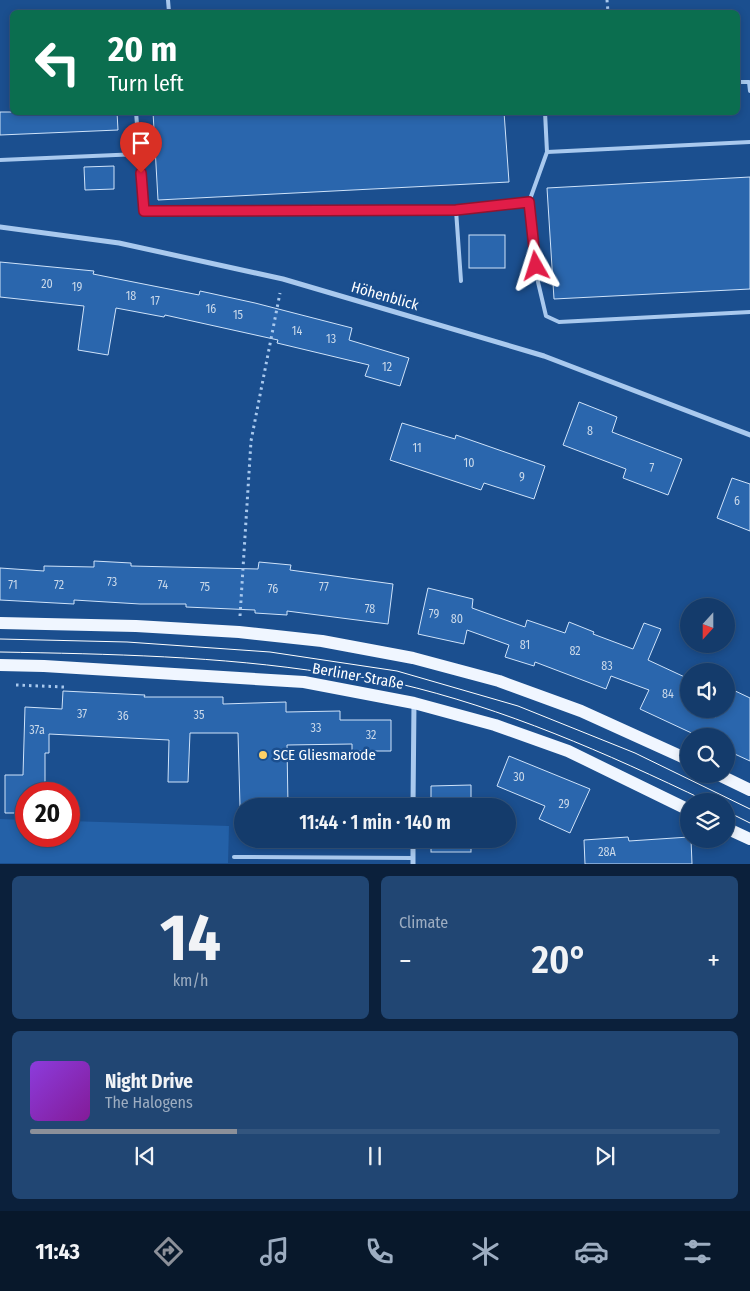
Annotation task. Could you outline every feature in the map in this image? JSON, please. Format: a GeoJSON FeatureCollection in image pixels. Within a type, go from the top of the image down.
{"type":"FeatureCollection","features":[{"type":"Feature","properties":{"kind":"main road","name":"Berliner Straße"},"geometry":{"type":"LineString","coordinates":[[0,623],[136,626],[239,632],[322,641],[413,658],[499,681],[581,712],[680,756]]}},
{"type":"Feature","properties":{"kind":"main road","name":"Berliner Straße"},"geometry":{"type":"LineString","coordinates":[[0,665],[304,682],[414,703],[495,725],[568,751],[680,806]]}},
{"type":"Feature","properties":{"kind":"main road"},"geometry":{"type":"LineString","coordinates":[[735,783],[750,790]]}},
{"type":"Feature","properties":{"kind":"main road"},"geometry":{"type":"LineString","coordinates":[[735,832],[750,839]]}},
{"type":"Feature","properties":{"kind":"street","name":"Höhenblick"},"geometry":{"type":"LineString","coordinates":[[0,227],[119,243],[283,279],[544,356],[750,435]]}},
{"type":"Feature","properties":{"kind":"street"},"geometry":{"type":"LineString","coordinates":[[414,703],[414,798]]}},
{"type":"Feature","properties":{"kind":"lane"},"geometry":{"type":"LineString","coordinates":[[740,82],[749,82],[750,91]]}},
{"type":"Feature","properties":{"kind":"lane"},"geometry":{"type":"LineString","coordinates":[[136,115],[144,211],[456,210],[529,202]]}},
{"type":"Feature","properties":{"kind":"lane"},"geometry":{"type":"LineString","coordinates":[[545,115],[547,152],[529,202],[538,282],[546,316],[559,322],[750,312]]}},
{"type":"Feature","properties":{"kind":"lane"},"geometry":{"type":"LineString","coordinates":[[547,152],[750,142]]}},
{"type":"Feature","properties":{"kind":"lane"},"geometry":{"type":"LineString","coordinates":[[0,160],[139,154]]}},
{"type":"Feature","properties":{"kind":"lane"},"geometry":{"type":"LineString","coordinates":[[456,210],[460,281]]}},
{"type":"Feature","properties":{"kind":"lane"},"geometry":{"type":"LineString","coordinates":[[234,857],[413,860]]}},
{"type":"Feature","properties":{"kind":"path"},"geometry":{"type":"LineString","coordinates":[[240,617],[251,442],[283,279]]}},
{"type":"Feature","properties":{"kind":"path"},"geometry":{"type":"LineString","coordinates":[[10,685],[67,688]]}},
{"type":"Feature","properties":{"kind":"shaded area"},"geometry":{"type":"Polygon","coordinates":[[[0,819],[15,820],[15,847],[80,847],[80,821],[229,826],[228,863],[0,863],[0,819]]]}},
{"type":"Feature","properties":{"kind":"building"},"geometry":{"type":"Polygon","coordinates":[[[0,112],[10,112],[10,115],[117,115],[118,130],[0,135],[0,112]]]}},
{"type":"Feature","properties":{"kind":"building"},"geometry":{"type":"Polygon","coordinates":[[[153,115],[504,115],[509,182],[158,200],[153,115]]]}},
{"type":"Feature","properties":{"kind":"building"},"geometry":{"type":"Polygon","coordinates":[[[114,166],[114,189],[85,190],[84,167],[114,166]]]}},
{"type":"Feature","properties":{"kind":"building"},"geometry":{"type":"Polygon","coordinates":[[[750,177],[750,289],[554,299],[547,188],[750,177]]]}},
{"type":"Feature","properties":{"kind":"building"},"geometry":{"type":"Polygon","coordinates":[[[469,235],[505,235],[505,268],[469,268],[469,235]]]}},
{"type":"Feature","properties":{"kind":"building"},"geometry":{"type":"Polygon","coordinates":[[[0,262],[94,271],[93,274],[199,295],[200,291],[255,303],[352,328],[349,340],[409,358],[400,386],[365,376],[369,365],[277,343],[278,340],[165,315],[164,317],[116,308],[108,355],[78,350],[84,306],[0,297],[0,262]]]}},
{"type":"Feature","properties":{"kind":"building"},"geometry":{"type":"Polygon","coordinates":[[[579,402],[617,417],[612,432],[682,459],[668,495],[623,478],[626,469],[563,445],[579,402]]]}},
{"type":"Feature","properties":{"kind":"building"},"geometry":{"type":"Polygon","coordinates":[[[402,423],[455,439],[456,435],[545,466],[534,499],[484,483],[481,490],[390,460],[402,423]]]}},
{"type":"Feature","properties":{"kind":"building"},"geometry":{"type":"Polygon","coordinates":[[[732,478],[750,484],[750,531],[717,518],[732,478]]]}},
{"type":"Feature","properties":{"kind":"building"},"geometry":{"type":"Polygon","coordinates":[[[94,561],[131,563],[131,566],[258,569],[259,562],[291,565],[290,570],[393,584],[388,624],[287,611],[287,615],[255,613],[255,610],[186,607],[186,604],[140,604],[74,600],[74,604],[0,600],[0,568],[44,571],[44,566],[94,567],[94,561]]]}},
{"type":"Feature","properties":{"kind":"building"},"geometry":{"type":"Polygon","coordinates":[[[428,588],[473,599],[472,608],[525,627],[527,620],[565,633],[569,622],[594,632],[593,634],[633,649],[644,623],[661,629],[648,660],[680,675],[680,718],[735,718],[735,691],[750,698],[750,761],[735,754],[735,728],[681,728],[640,709],[649,690],[611,676],[606,689],[535,662],[534,666],[505,657],[509,645],[467,630],[464,644],[418,634],[428,588]]]}},
{"type":"Feature","properties":{"kind":"building"},"geometry":{"type":"Polygon","coordinates":[[[63,691],[145,695],[144,697],[223,697],[223,704],[286,702],[286,712],[340,711],[340,720],[391,720],[391,751],[352,751],[352,744],[287,745],[288,798],[240,798],[238,733],[190,733],[188,782],[168,782],[169,740],[49,734],[49,753],[45,753],[45,782],[15,782],[15,813],[5,813],[5,775],[23,775],[25,707],[62,709],[63,691]]]}},
{"type":"Feature","properties":{"kind":"building"},"geometry":{"type":"Polygon","coordinates":[[[509,756],[590,789],[570,833],[539,819],[545,806],[497,786],[509,756]]]}},
{"type":"Feature","properties":{"kind":"building"},"geometry":{"type":"Polygon","coordinates":[[[471,785],[471,798],[431,798],[431,786],[471,785]]]}},
{"type":"Feature","properties":{"kind":"building"},"geometry":{"type":"Polygon","coordinates":[[[628,837],[629,841],[680,838],[680,848],[691,848],[692,864],[585,864],[584,840],[628,837]]]}},
{"type":"Feature","properties":{"kind":"building"},"geometry":{"type":"Polygon","coordinates":[[[431,848],[471,848],[471,852],[431,852],[431,848]]]}},
{"type":"Feature","properties":{"kind":"tram line"},"geometry":{"type":"LineString","coordinates":[[0,639],[127,642],[270,652],[397,671],[518,706],[635,753],[750,809]]}},
{"type":"Feature","properties":{"kind":"tram line"},"geometry":{"type":"LineString","coordinates":[[0,652],[205,659],[287,667],[396,683],[476,705],[554,733],[689,793]]}},
{"type":"Feature","properties":{"kind":"tram line"},"geometry":{"type":"LineString","coordinates":[[735,816],[750,823]]}},
{"type":"Feature","properties":{"kind":"place","name":"SCE Gliesmarode"},"geometry":{"type":"Point","coordinates":[263,755]}},
{"type":"Feature","properties":{"kind":"route"},"geometry":{"type":"LineString","coordinates":[[141,173],[144,211],[456,210],[529,202],[536,266]]}}]}
